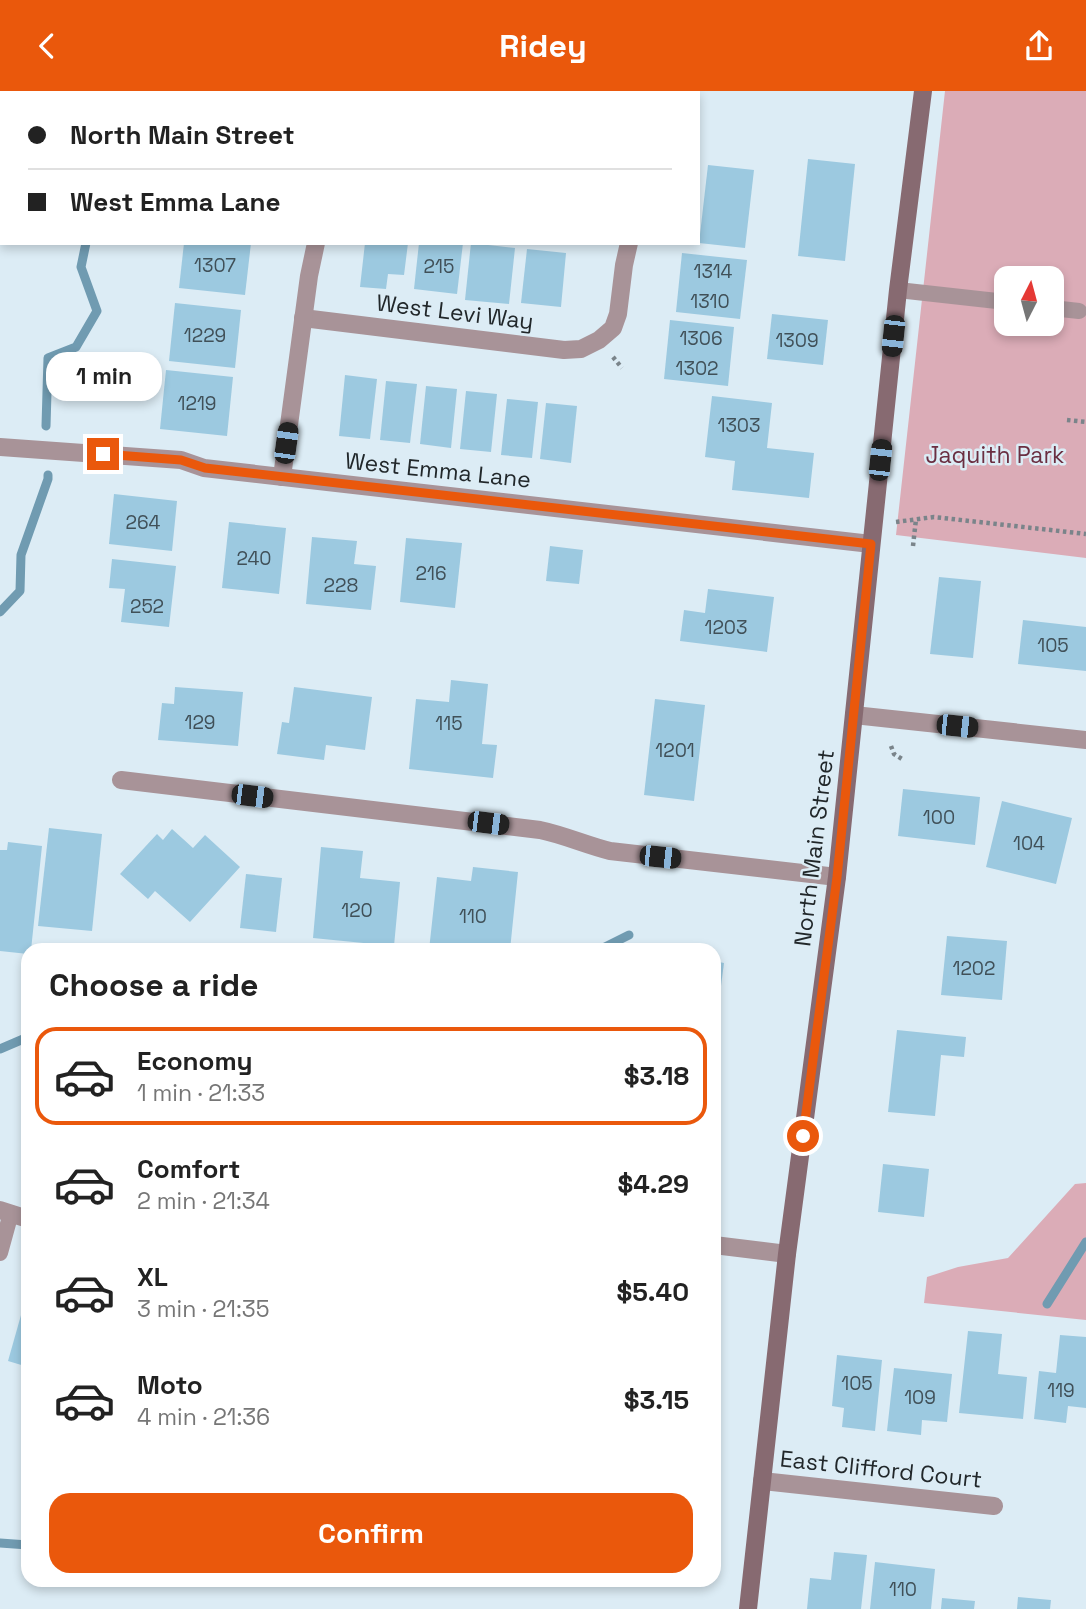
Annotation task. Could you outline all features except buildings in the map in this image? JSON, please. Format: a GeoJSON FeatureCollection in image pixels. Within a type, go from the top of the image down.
{"type":"FeatureCollection","features":[{"type":"Feature","properties":{"kind":"street","name":"North Main Street"},"geometry":{"type":"LineString","coordinates":[[748,1609],[787,1254],[837,877],[898,290],[923,91]]}},
{"type":"Feature","properties":{"kind":"street"},"geometry":{"type":"LineString","coordinates":[[282,477],[316,245]]}},
{"type":"Feature","properties":{"kind":"street","name":"West Levi Way"},"geometry":{"type":"LineString","coordinates":[[303,318],[582,349],[613,328],[618,314],[629,245]]}},
{"type":"Feature","properties":{"kind":"street","name":"West Emma Lane"},"geometry":{"type":"LineString","coordinates":[[0,447],[181,460],[205,468],[871,544]]}},
{"type":"Feature","properties":{"kind":"street"},"geometry":{"type":"LineString","coordinates":[[854,715],[1086,740]]}},
{"type":"Feature","properties":{"kind":"street"},"geometry":{"type":"LineString","coordinates":[[121,780],[540,830],[561,834],[610,851],[837,877]]}},
{"type":"Feature","properties":{"kind":"street"},"geometry":{"type":"LineString","coordinates":[[721,1246],[787,1254]]}},
{"type":"Feature","properties":{"kind":"street","name":"East Clifford Court"},"geometry":{"type":"LineString","coordinates":[[762,1481],[994,1506]]}},
{"type":"Feature","properties":{"kind":"lane"},"geometry":{"type":"LineString","coordinates":[[898,290],[994,301]]}},
{"type":"Feature","properties":{"kind":"lane"},"geometry":{"type":"LineString","coordinates":[[1064,309],[1079,311]]}},
{"type":"Feature","properties":{"kind":"lane"},"geometry":{"type":"LineString","coordinates":[[0,1253],[13,1214]]}},
{"type":"Feature","properties":{"kind":"path"},"geometry":{"type":"LineString","coordinates":[[1067,420],[1086,422]]}},
{"type":"Feature","properties":{"kind":"path"},"geometry":{"type":"LineString","coordinates":[[897,521],[934,517],[1086,534]]}},
{"type":"Feature","properties":{"kind":"path"},"geometry":{"type":"LineString","coordinates":[[913,546],[916,519]]}},
{"type":"Feature","properties":{"kind":"path"},"geometry":{"type":"LineString","coordinates":[[891,746],[894,754],[902,759]]}},
{"type":"Feature","properties":{"kind":"green space","name":"Jaquith Park"},"geometry":{"type":"Polygon","coordinates":[[[945,91],[1086,91],[1086,558],[896,535],[945,91]]]}},
{"type":"Feature","properties":{"kind":"green space"},"geometry":{"type":"Polygon","coordinates":[[[1086,1183],[1086,1320],[924,1303],[927,1277],[958,1267],[1008,1258],[1075,1184],[1086,1183]]]}},
{"type":"Feature","properties":{"kind":"waterway"},"geometry":{"type":"LineString","coordinates":[[46,426],[48,358],[76,347],[97,311],[81,267],[86,245]]}},
{"type":"Feature","properties":{"kind":"waterway"},"geometry":{"type":"LineString","coordinates":[[0,612],[20,591],[21,555],[48,475]]}},
{"type":"Feature","properties":{"kind":"waterway"},"geometry":{"type":"LineString","coordinates":[[613,943],[629,935]]}},
{"type":"Feature","properties":{"kind":"waterway"},"geometry":{"type":"LineString","coordinates":[[0,1049],[21,1040]]}},
{"type":"Feature","properties":{"kind":"waterway"},"geometry":{"type":"LineString","coordinates":[[1047,1304],[1086,1242]]}},
{"type":"Feature","properties":{"kind":"waterway"},"geometry":{"type":"LineString","coordinates":[[0,1543],[21,1544]]}},
{"type":"Feature","properties":{"kind":"route"},"geometry":{"type":"LineString","coordinates":[[103,454],[181,460],[205,468],[871,544],[837,877],[803,1136]]}}]}
